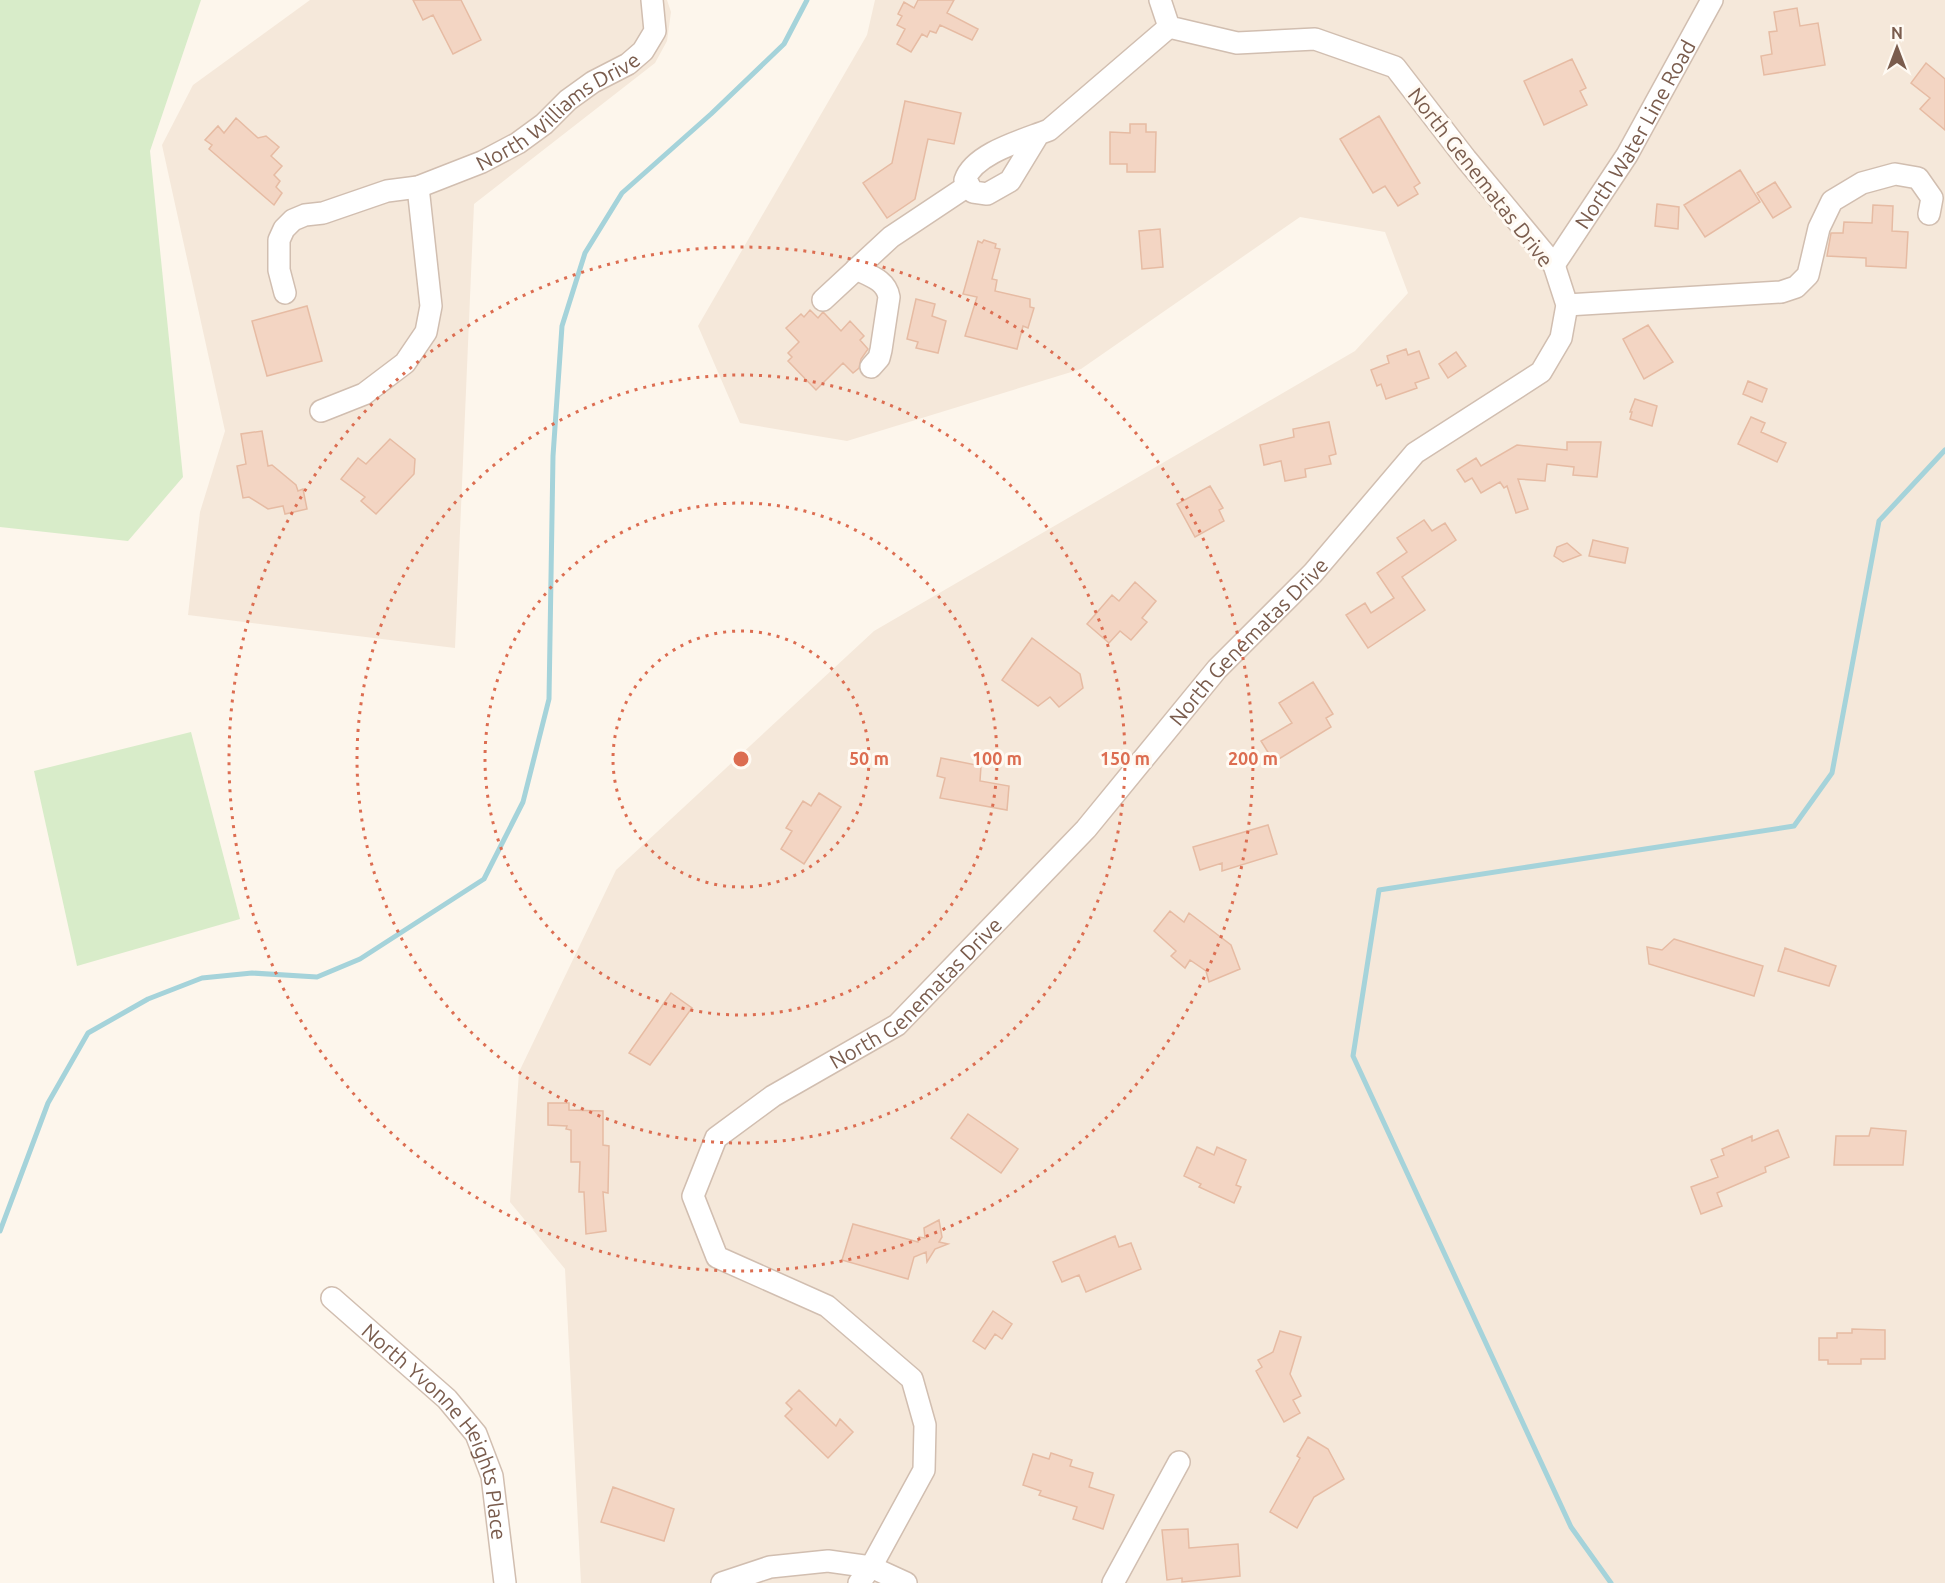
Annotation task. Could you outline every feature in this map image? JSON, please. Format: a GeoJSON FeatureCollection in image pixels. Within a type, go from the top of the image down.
{"type":"FeatureCollection","features":[{"type":"Feature","properties":{"kind":"street","name":"North Williams Drive"},"geometry":{"type":"LineString","coordinates":[[285,293],[279,270],[279,240],[284,229],[293,220],[305,215],[323,213],[387,191],[418,187],[482,162],[518,143],[544,124],[568,99],[593,82],[628,64],[643,51],[655,31],[652,0]]}},
{"type":"Feature","properties":{"kind":"street"},"geometry":{"type":"LineString","coordinates":[[1038,135],[1010,181],[987,194],[973,192],[965,180],[968,171],[980,159],[1049,130],[1169,27],[1160,0]]}},
{"type":"Feature","properties":{"kind":"street","name":"North Water Line Road"},"geometry":{"type":"LineString","coordinates":[[1554,265],[1627,155],[1677,68],[1712,0]]}},
{"type":"Feature","properties":{"kind":"street","name":"North Genematas Drive"},"geometry":{"type":"LineString","coordinates":[[865,1575],[924,1470],[925,1425],[912,1379],[827,1306],[717,1257],[693,1196],[716,1138],[773,1096],[897,1025],[1086,829],[1217,669],[1313,573],[1415,453],[1541,372],[1562,338],[1567,305],[1554,265],[1466,159],[1395,67],[1315,39],[1237,43],[1169,27]]}},
{"type":"Feature","properties":{"kind":"street"},"geometry":{"type":"LineString","coordinates":[[1567,305],[1781,292],[1796,287],[1808,275],[1819,228],[1832,201],[1862,183],[1895,174],[1918,178],[1932,198],[1929,214]]}},
{"type":"Feature","properties":{"kind":"street"},"geometry":{"type":"LineString","coordinates":[[823,300],[891,237],[969,185]]}},
{"type":"Feature","properties":{"kind":"street"},"geometry":{"type":"LineString","coordinates":[[321,411],[364,394],[405,363],[426,333],[431,306],[418,187]]}},
{"type":"Feature","properties":{"kind":"street"},"geometry":{"type":"LineString","coordinates":[[856,269],[884,284],[889,297],[881,350],[879,358],[872,367]]}},
{"type":"Feature","properties":{"kind":"street","name":"North Yvonne Heights Place"},"geometry":{"type":"LineString","coordinates":[[332,1298],[447,1400],[476,1434],[492,1476],[505,1583]]}},
{"type":"Feature","properties":{"kind":"street"},"geometry":{"type":"LineString","coordinates":[[1113,1583],[1179,1462]]}},
{"type":"Feature","properties":{"kind":"street"},"geometry":{"type":"LineString","coordinates":[[722,1583],[770,1567],[828,1562],[865,1575],[906,1583]]}},
{"type":"Feature","properties":{"kind":"shaded area"},"geometry":{"type":"Polygon","coordinates":[[[310,0],[667,0],[671,12],[667,41],[655,63],[474,204],[455,648],[188,615],[200,512],[225,431],[162,145],[193,85],[310,0]]]}},
{"type":"Feature","properties":{"kind":"shaded area"},"geometry":{"type":"Polygon","coordinates":[[[875,0],[1945,0],[1945,1583],[581,1583],[565,1269],[510,1202],[519,1072],[616,870],[874,631],[1355,351],[1408,293],[1385,232],[1300,217],[1081,369],[847,441],[740,423],[698,326],[867,35],[875,0]]]}},
{"type":"Feature","properties":{"kind":"green space"},"geometry":{"type":"Polygon","coordinates":[[[0,0],[201,0],[150,151],[183,477],[128,541],[0,527],[0,0]]]}},
{"type":"Feature","properties":{"kind":"green space"},"geometry":{"type":"Polygon","coordinates":[[[191,732],[240,919],[77,966],[34,771],[191,732]]]}},
{"type":"Feature","properties":{"kind":"building"},"geometry":{"type":"Polygon","coordinates":[[[413,0],[461,0],[481,40],[453,54],[433,15],[423,20],[413,0]]]}},
{"type":"Feature","properties":{"kind":"building"},"geometry":{"type":"Polygon","coordinates":[[[918,0],[954,0],[947,13],[978,29],[972,40],[940,25],[936,33],[930,31],[927,37],[922,34],[911,52],[897,44],[905,29],[897,25],[902,16],[898,14],[904,2],[914,8],[918,0]]]}},
{"type":"Feature","properties":{"kind":"building"},"geometry":{"type":"Polygon","coordinates":[[[1797,8],[1800,26],[1818,23],[1825,65],[1764,75],[1761,56],[1772,54],[1769,32],[1777,31],[1774,12],[1797,8]]]}},
{"type":"Feature","properties":{"kind":"building"},"geometry":{"type":"Polygon","coordinates":[[[1572,59],[1586,88],[1580,91],[1587,105],[1544,125],[1524,81],[1572,59]]]}},
{"type":"Feature","properties":{"kind":"building"},"geometry":{"type":"Polygon","coordinates":[[[1926,63],[1945,79],[1945,130],[1920,109],[1930,98],[1911,83],[1926,63]]]}},
{"type":"Feature","properties":{"kind":"building"},"geometry":{"type":"Polygon","coordinates":[[[905,101],[961,113],[954,144],[928,139],[915,199],[887,218],[863,183],[892,163],[905,101]]]}},
{"type":"Feature","properties":{"kind":"building"},"geometry":{"type":"Polygon","coordinates":[[[1379,116],[1420,183],[1414,187],[1418,194],[1398,206],[1385,186],[1373,193],[1340,139],[1379,116]]]}},
{"type":"Feature","properties":{"kind":"building"},"geometry":{"type":"Polygon","coordinates":[[[236,118],[258,138],[266,136],[279,147],[271,156],[282,166],[274,175],[280,181],[276,187],[282,193],[274,205],[209,149],[212,145],[205,140],[218,126],[224,133],[236,118]]]}},
{"type":"Feature","properties":{"kind":"building"},"geometry":{"type":"Polygon","coordinates":[[[1130,124],[1146,124],[1146,132],[1156,132],[1155,172],[1127,172],[1127,164],[1110,164],[1110,132],[1130,133],[1130,124]]]}},
{"type":"Feature","properties":{"kind":"building"},"geometry":{"type":"Polygon","coordinates":[[[1740,170],[1760,202],[1705,237],[1684,205],[1740,170]]]}},
{"type":"Feature","properties":{"kind":"building"},"geometry":{"type":"Polygon","coordinates":[[[1775,182],[1791,207],[1773,218],[1757,193],[1775,182]]]}},
{"type":"Feature","properties":{"kind":"building"},"geometry":{"type":"Polygon","coordinates":[[[1657,204],[1679,207],[1678,229],[1655,226],[1657,204]]]}},
{"type":"Feature","properties":{"kind":"building"},"geometry":{"type":"Polygon","coordinates":[[[1873,205],[1893,206],[1892,231],[1908,232],[1906,268],[1866,266],[1866,258],[1827,256],[1831,233],[1843,233],[1844,222],[1872,223],[1873,205]]]}},
{"type":"Feature","properties":{"kind":"building"},"geometry":{"type":"Polygon","coordinates":[[[1160,229],[1163,267],[1142,269],[1139,231],[1160,229]]]}},
{"type":"Feature","properties":{"kind":"building"},"geometry":{"type":"Polygon","coordinates":[[[984,240],[996,244],[995,248],[1000,249],[992,279],[997,280],[995,291],[1030,299],[1030,307],[1034,308],[1028,328],[1023,326],[1017,349],[965,336],[977,297],[963,294],[978,241],[982,243],[984,240]]]}},
{"type":"Feature","properties":{"kind":"building"},"geometry":{"type":"Polygon","coordinates":[[[916,299],[935,304],[932,316],[946,321],[938,353],[916,348],[918,342],[907,339],[916,299]]]}},
{"type":"Feature","properties":{"kind":"building"},"geometry":{"type":"Polygon","coordinates":[[[307,306],[322,361],[267,376],[252,321],[307,306]]]}},
{"type":"Feature","properties":{"kind":"building"},"geometry":{"type":"Polygon","coordinates":[[[810,310],[818,318],[823,312],[841,331],[850,321],[864,336],[860,340],[868,349],[861,359],[859,368],[853,373],[843,363],[816,390],[788,361],[792,357],[788,353],[799,342],[786,328],[801,314],[804,317],[810,310]]]}},
{"type":"Feature","properties":{"kind":"building"},"geometry":{"type":"Polygon","coordinates":[[[1648,325],[1673,362],[1644,379],[1623,339],[1648,325]]]}},
{"type":"Feature","properties":{"kind":"building"},"geometry":{"type":"Polygon","coordinates":[[[1406,349],[1408,355],[1419,351],[1429,378],[1415,383],[1417,388],[1386,399],[1381,384],[1377,386],[1371,370],[1389,363],[1387,356],[1406,349]]]}},
{"type":"Feature","properties":{"kind":"building"},"geometry":{"type":"Polygon","coordinates":[[[1456,352],[1466,366],[1448,378],[1439,364],[1456,352]]]}},
{"type":"Feature","properties":{"kind":"building"},"geometry":{"type":"Polygon","coordinates":[[[1748,381],[1767,389],[1762,402],[1743,394],[1748,381]]]}},
{"type":"Feature","properties":{"kind":"building"},"geometry":{"type":"Polygon","coordinates":[[[1635,399],[1657,406],[1652,426],[1630,419],[1635,399]]]}},
{"type":"Feature","properties":{"kind":"building"},"geometry":{"type":"Polygon","coordinates":[[[1751,417],[1765,423],[1761,432],[1786,443],[1777,462],[1738,444],[1751,417]]]}},
{"type":"Feature","properties":{"kind":"building"},"geometry":{"type":"Polygon","coordinates":[[[1329,422],[1336,454],[1329,456],[1331,464],[1305,469],[1306,477],[1285,481],[1281,461],[1264,465],[1260,445],[1294,437],[1293,429],[1329,422]]]}},
{"type":"Feature","properties":{"kind":"building"},"geometry":{"type":"Polygon","coordinates":[[[262,431],[268,466],[272,465],[296,485],[298,491],[303,489],[307,509],[285,514],[283,506],[268,509],[249,497],[243,498],[237,466],[246,464],[241,434],[262,431]]]}},
{"type":"Feature","properties":{"kind":"building"},"geometry":{"type":"Polygon","coordinates":[[[390,439],[415,459],[414,474],[376,514],[361,501],[365,497],[341,479],[358,458],[366,464],[390,439]]]}},
{"type":"Feature","properties":{"kind":"building"},"geometry":{"type":"Polygon","coordinates":[[[1567,442],[1601,442],[1597,477],[1573,475],[1574,467],[1547,464],[1545,481],[1518,479],[1528,509],[1516,513],[1507,486],[1504,488],[1500,482],[1481,493],[1472,478],[1465,482],[1457,470],[1476,458],[1481,466],[1517,445],[1567,450],[1567,442]]]}},
{"type":"Feature","properties":{"kind":"building"},"geometry":{"type":"Polygon","coordinates":[[[1210,486],[1223,508],[1219,510],[1224,521],[1195,537],[1177,504],[1210,486]]]}},
{"type":"Feature","properties":{"kind":"building"},"geometry":{"type":"Polygon","coordinates":[[[1424,520],[1432,531],[1445,523],[1456,540],[1402,577],[1425,610],[1368,648],[1346,615],[1365,603],[1371,613],[1394,598],[1377,573],[1407,552],[1397,538],[1424,520]]]}},
{"type":"Feature","properties":{"kind":"building"},"geometry":{"type":"Polygon","coordinates":[[[1593,540],[1628,548],[1625,563],[1589,556],[1593,540]]]}},
{"type":"Feature","properties":{"kind":"building"},"geometry":{"type":"Polygon","coordinates":[[[1567,543],[1581,555],[1563,562],[1554,556],[1557,547],[1567,543]]]}},
{"type":"Feature","properties":{"kind":"building"},"geometry":{"type":"Polygon","coordinates":[[[1135,582],[1156,601],[1142,618],[1147,622],[1131,640],[1120,631],[1109,643],[1087,624],[1112,595],[1119,601],[1135,582]]]}},
{"type":"Feature","properties":{"kind":"building"},"geometry":{"type":"Polygon","coordinates":[[[1032,638],[1080,674],[1083,688],[1059,707],[1050,697],[1038,706],[1002,680],[1032,638]]]}},
{"type":"Feature","properties":{"kind":"building"},"geometry":{"type":"Polygon","coordinates":[[[1313,682],[1333,714],[1326,718],[1331,727],[1274,762],[1261,741],[1292,723],[1279,703],[1313,682]]]}},
{"type":"Feature","properties":{"kind":"building"},"geometry":{"type":"Polygon","coordinates":[[[941,758],[981,766],[980,781],[1009,786],[1007,810],[940,798],[945,778],[937,776],[941,758]]]}},
{"type":"Feature","properties":{"kind":"building"},"geometry":{"type":"Polygon","coordinates":[[[819,793],[841,807],[804,864],[781,849],[792,831],[786,828],[803,801],[811,806],[819,793]]]}},
{"type":"Feature","properties":{"kind":"building"},"geometry":{"type":"Polygon","coordinates":[[[1268,825],[1277,854],[1222,871],[1222,863],[1200,870],[1193,847],[1268,825]]]}},
{"type":"Feature","properties":{"kind":"building"},"geometry":{"type":"Polygon","coordinates":[[[1170,911],[1184,922],[1189,913],[1231,945],[1240,969],[1209,982],[1206,971],[1190,960],[1185,968],[1171,956],[1176,951],[1154,931],[1170,911]]]}},
{"type":"Feature","properties":{"kind":"building"},"geometry":{"type":"Polygon","coordinates":[[[1674,939],[1763,966],[1754,996],[1649,964],[1647,947],[1662,950],[1674,939]]]}},
{"type":"Feature","properties":{"kind":"building"},"geometry":{"type":"Polygon","coordinates":[[[1785,948],[1836,966],[1829,986],[1778,971],[1785,948]]]}},
{"type":"Feature","properties":{"kind":"building"},"geometry":{"type":"Polygon","coordinates":[[[671,993],[692,1008],[650,1065],[629,1053],[671,993]]]}},
{"type":"Feature","properties":{"kind":"building"},"geometry":{"type":"Polygon","coordinates":[[[548,1103],[569,1103],[569,1110],[603,1111],[603,1145],[609,1146],[608,1193],[603,1192],[606,1231],[586,1234],[584,1192],[579,1192],[580,1162],[571,1162],[571,1130],[566,1129],[567,1126],[548,1125],[548,1103]]]}},
{"type":"Feature","properties":{"kind":"building"},"geometry":{"type":"Polygon","coordinates":[[[968,1114],[1018,1149],[1001,1173],[951,1138],[968,1114]]]}},
{"type":"Feature","properties":{"kind":"building"},"geometry":{"type":"Polygon","coordinates":[[[1871,1128],[1906,1131],[1903,1165],[1834,1165],[1836,1136],[1869,1136],[1871,1128]]]}},
{"type":"Feature","properties":{"kind":"building"},"geometry":{"type":"Polygon","coordinates":[[[1778,1130],[1789,1157],[1765,1167],[1766,1172],[1717,1193],[1722,1206],[1701,1214],[1691,1187],[1718,1177],[1711,1160],[1724,1155],[1722,1149],[1752,1136],[1752,1141],[1778,1130]]]}},
{"type":"Feature","properties":{"kind":"building"},"geometry":{"type":"Polygon","coordinates":[[[1197,1147],[1214,1155],[1217,1147],[1246,1160],[1236,1185],[1241,1187],[1234,1203],[1199,1187],[1201,1184],[1184,1176],[1197,1147]]]}},
{"type":"Feature","properties":{"kind":"building"},"geometry":{"type":"Polygon","coordinates":[[[939,1220],[942,1237],[939,1242],[948,1244],[935,1249],[927,1262],[926,1252],[914,1257],[908,1279],[842,1260],[853,1224],[918,1242],[919,1237],[925,1238],[924,1228],[939,1220]]]}},
{"type":"Feature","properties":{"kind":"building"},"geometry":{"type":"Polygon","coordinates":[[[1115,1236],[1119,1247],[1131,1243],[1141,1269],[1086,1292],[1079,1275],[1062,1282],[1053,1262],[1115,1236]]]}},
{"type":"Feature","properties":{"kind":"building"},"geometry":{"type":"Polygon","coordinates":[[[993,1311],[1012,1324],[1002,1339],[995,1334],[985,1349],[973,1341],[993,1311]]]}},
{"type":"Feature","properties":{"kind":"building"},"geometry":{"type":"Polygon","coordinates":[[[1852,1329],[1885,1330],[1885,1359],[1861,1359],[1861,1364],[1828,1364],[1828,1360],[1819,1360],[1819,1338],[1837,1338],[1837,1333],[1852,1333],[1852,1329]]]}},
{"type":"Feature","properties":{"kind":"building"},"geometry":{"type":"Polygon","coordinates":[[[1280,1331],[1301,1337],[1290,1374],[1301,1396],[1293,1400],[1300,1413],[1284,1422],[1256,1371],[1262,1367],[1258,1360],[1273,1352],[1280,1331]]]}},
{"type":"Feature","properties":{"kind":"building"},"geometry":{"type":"Polygon","coordinates":[[[799,1390],[836,1426],[840,1419],[853,1432],[828,1458],[785,1416],[792,1409],[786,1403],[799,1390]]]}},
{"type":"Feature","properties":{"kind":"building"},"geometry":{"type":"Polygon","coordinates":[[[1308,1437],[1328,1449],[1344,1479],[1314,1497],[1297,1528],[1270,1512],[1300,1458],[1297,1456],[1308,1437]]]}},
{"type":"Feature","properties":{"kind":"building"},"geometry":{"type":"Polygon","coordinates":[[[1051,1453],[1072,1460],[1070,1466],[1093,1473],[1089,1487],[1114,1495],[1103,1529],[1073,1519],[1077,1507],[1039,1495],[1041,1491],[1023,1485],[1033,1454],[1049,1459],[1051,1453]]]}},
{"type":"Feature","properties":{"kind":"building"},"geometry":{"type":"Polygon","coordinates":[[[613,1487],[674,1509],[664,1541],[601,1522],[613,1487]]]}},
{"type":"Feature","properties":{"kind":"building"},"geometry":{"type":"Polygon","coordinates":[[[1188,1529],[1189,1548],[1238,1544],[1240,1576],[1182,1582],[1182,1578],[1167,1580],[1162,1530],[1188,1529]]]}},
{"type":"Feature","properties":{"kind":"waterway"},"geometry":{"type":"LineString","coordinates":[[0,1231],[48,1103],[88,1033],[148,999],[202,978],[252,973],[317,977],[360,959],[484,879],[523,802],[549,699],[553,456],[562,326],[585,253],[622,193],[711,114],[784,44],[807,0]]}},
{"type":"Feature","properties":{"kind":"waterway"},"geometry":{"type":"LineString","coordinates":[[1611,1583],[1571,1527],[1353,1056],[1379,890],[1794,826],[1832,773],[1879,521],[1945,450]]}}]}
